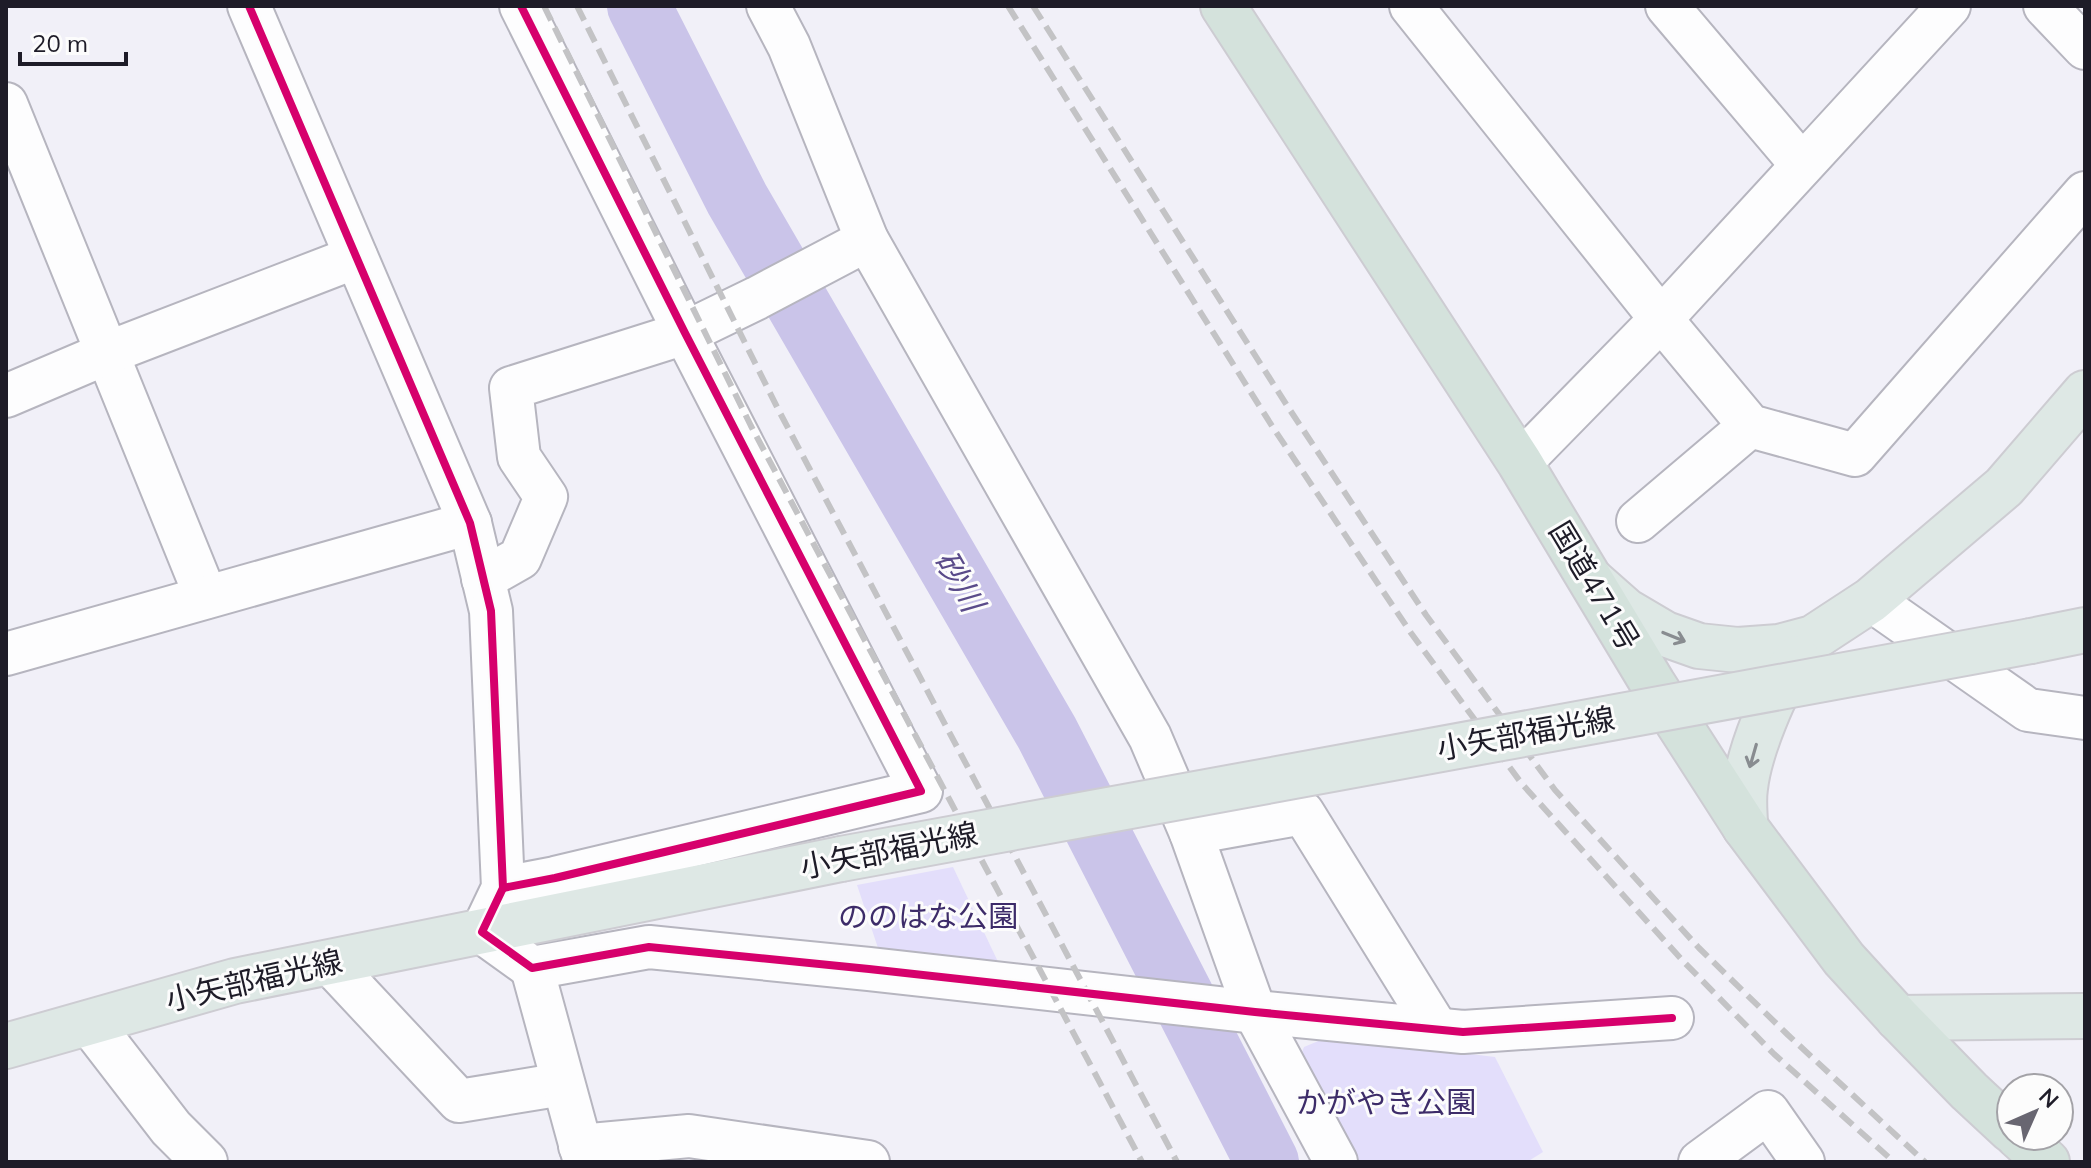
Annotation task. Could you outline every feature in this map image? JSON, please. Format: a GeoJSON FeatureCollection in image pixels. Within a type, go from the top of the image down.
{"type":"FeatureCollection","features":[{"type":"Feature","properties":{"kind":"highway","name":"国道471号"},"geometry":{"type":"LineString","coordinates":[[1223,6],[1520,463],[1587,577],[1745,827],[1844,959],[1995,1115]]}},
{"type":"Feature","properties":{"kind":"main road"},"geometry":{"type":"LineString","coordinates":[[1587,577],[1626,611],[1665,634],[1699,646],[1738,650],[1779,647],[1813,638],[1871,600],[1971,517],[2004,487],[2085,393]]}},
{"type":"Feature","properties":{"kind":"main road","name":"小矢部福光線"},"geometry":{"type":"LineString","coordinates":[[6,1046],[235,981],[841,859],[2085,630]]}},
{"type":"Feature","properties":{"kind":"main road"},"geometry":{"type":"LineString","coordinates":[[1745,827],[1745,787],[1768,711],[1787,671],[1813,638]]}},
{"type":"Feature","properties":{"kind":"main road"},"geometry":{"type":"LineString","coordinates":[[1898,1018],[2085,1016]]}},
{"type":"Feature","properties":{"kind":"street"},"geometry":{"type":"LineString","coordinates":[[249,6],[470,523],[491,611],[503,888],[482,932],[532,968],[582,1154],[689,1136],[868,1162]]}},
{"type":"Feature","properties":{"kind":"street"},"geometry":{"type":"LineString","coordinates":[[503,888],[921,791],[521,6]]}},
{"type":"Feature","properties":{"kind":"street"},"geometry":{"type":"LineString","coordinates":[[768,6],[789,46],[867,240],[1150,737],[1191,833],[1255,1012],[1336,1162]]}},
{"type":"Feature","properties":{"kind":"street"},"geometry":{"type":"LineString","coordinates":[[1411,6],[1750,426],[1855,455],[2085,193]]}},
{"type":"Feature","properties":{"kind":"street"},"geometry":{"type":"LineString","coordinates":[[1667,6],[1802,165]]}},
{"type":"Feature","properties":{"kind":"street"},"geometry":{"type":"LineString","coordinates":[[2045,6],[2085,48]]}},
{"type":"Feature","properties":{"kind":"street"},"geometry":{"type":"LineString","coordinates":[[1520,463],[1661,319],[1939,10]]}},
{"type":"Feature","properties":{"kind":"street"},"geometry":{"type":"LineString","coordinates":[[6,104],[206,597]]}},
{"type":"Feature","properties":{"kind":"street"},"geometry":{"type":"LineString","coordinates":[[483,579],[520,558],[546,497],[519,457],[511,388],[685,333],[867,240]]}},
{"type":"Feature","properties":{"kind":"street"},"geometry":{"type":"LineString","coordinates":[[6,396],[107,353],[356,257]]}},
{"type":"Feature","properties":{"kind":"street"},"geometry":{"type":"LineString","coordinates":[[1638,521],[1750,426]]}},
{"type":"Feature","properties":{"kind":"street"},"geometry":{"type":"LineString","coordinates":[[6,654],[470,523]]}},
{"type":"Feature","properties":{"kind":"street"},"geometry":{"type":"LineString","coordinates":[[1871,600],[2028,710],[2085,718]]}},
{"type":"Feature","properties":{"kind":"street"},"geometry":{"type":"LineString","coordinates":[[1191,833],[1303,813],[1437,1029]]}},
{"type":"Feature","properties":{"kind":"street"},"geometry":{"type":"LineString","coordinates":[[532,968],[649,947],[1463,1032],[1672,1018]]}},
{"type":"Feature","properties":{"kind":"street"},"geometry":{"type":"LineString","coordinates":[[329,962],[459,1101],[563,1084]]}},
{"type":"Feature","properties":{"kind":"street"},"geometry":{"type":"LineString","coordinates":[[90,1023],[171,1128],[205,1162]]}},
{"type":"Feature","properties":{"kind":"street"},"geometry":{"type":"LineString","coordinates":[[1700,1162],[1768,1112],[1803,1162]]}},
{"type":"Feature","properties":{"kind":"green space","name":"ののはな公園"},"geometry":{"type":"Polygon","coordinates":[[[953,867],[1000,966],[881,957],[857,885],[953,867]]]}},
{"type":"Feature","properties":{"kind":"green space","name":"かがやき公園"},"geometry":{"type":"Polygon","coordinates":[[[1328,1037],[1495,1057],[1543,1152],[1527,1162],[1351,1162],[1298,1062],[1304,1047],[1328,1037]]]}},
{"type":"Feature","properties":{"kind":"waterway","name":"砂川"},"geometry":{"type":"LineString","coordinates":[[639,6],[737,199],[1047,733],[1267,1162]]}},
{"type":"Feature","properties":{"kind":"railway"},"geometry":{"type":"LineString","coordinates":[[544,6],[751,426],[1142,1162]]}},
{"type":"Feature","properties":{"kind":"railway"},"geometry":{"type":"LineString","coordinates":[[577,6],[779,411],[1177,1162]]}},
{"type":"Feature","properties":{"kind":"railway"},"geometry":{"type":"LineString","coordinates":[[1008,6],[1272,426],[1411,633],[1522,784],[1684,962],[1774,1054],[1894,1162]]}},
{"type":"Feature","properties":{"kind":"railway"},"geometry":{"type":"LineString","coordinates":[[1033,6],[1288,407],[1426,615],[1555,790],[1699,948],[1925,1162]]}},
{"type":"Feature","properties":{"kind":"cycle path"},"geometry":{"type":"LineString","coordinates":[[249,6],[470,523],[491,611],[503,888],[482,932],[532,968],[649,947],[1463,1032],[1672,1018]]}},
{"type":"Feature","properties":{"kind":"cycle path"},"geometry":{"type":"LineString","coordinates":[[503,888],[921,791],[521,6]]}}]}
